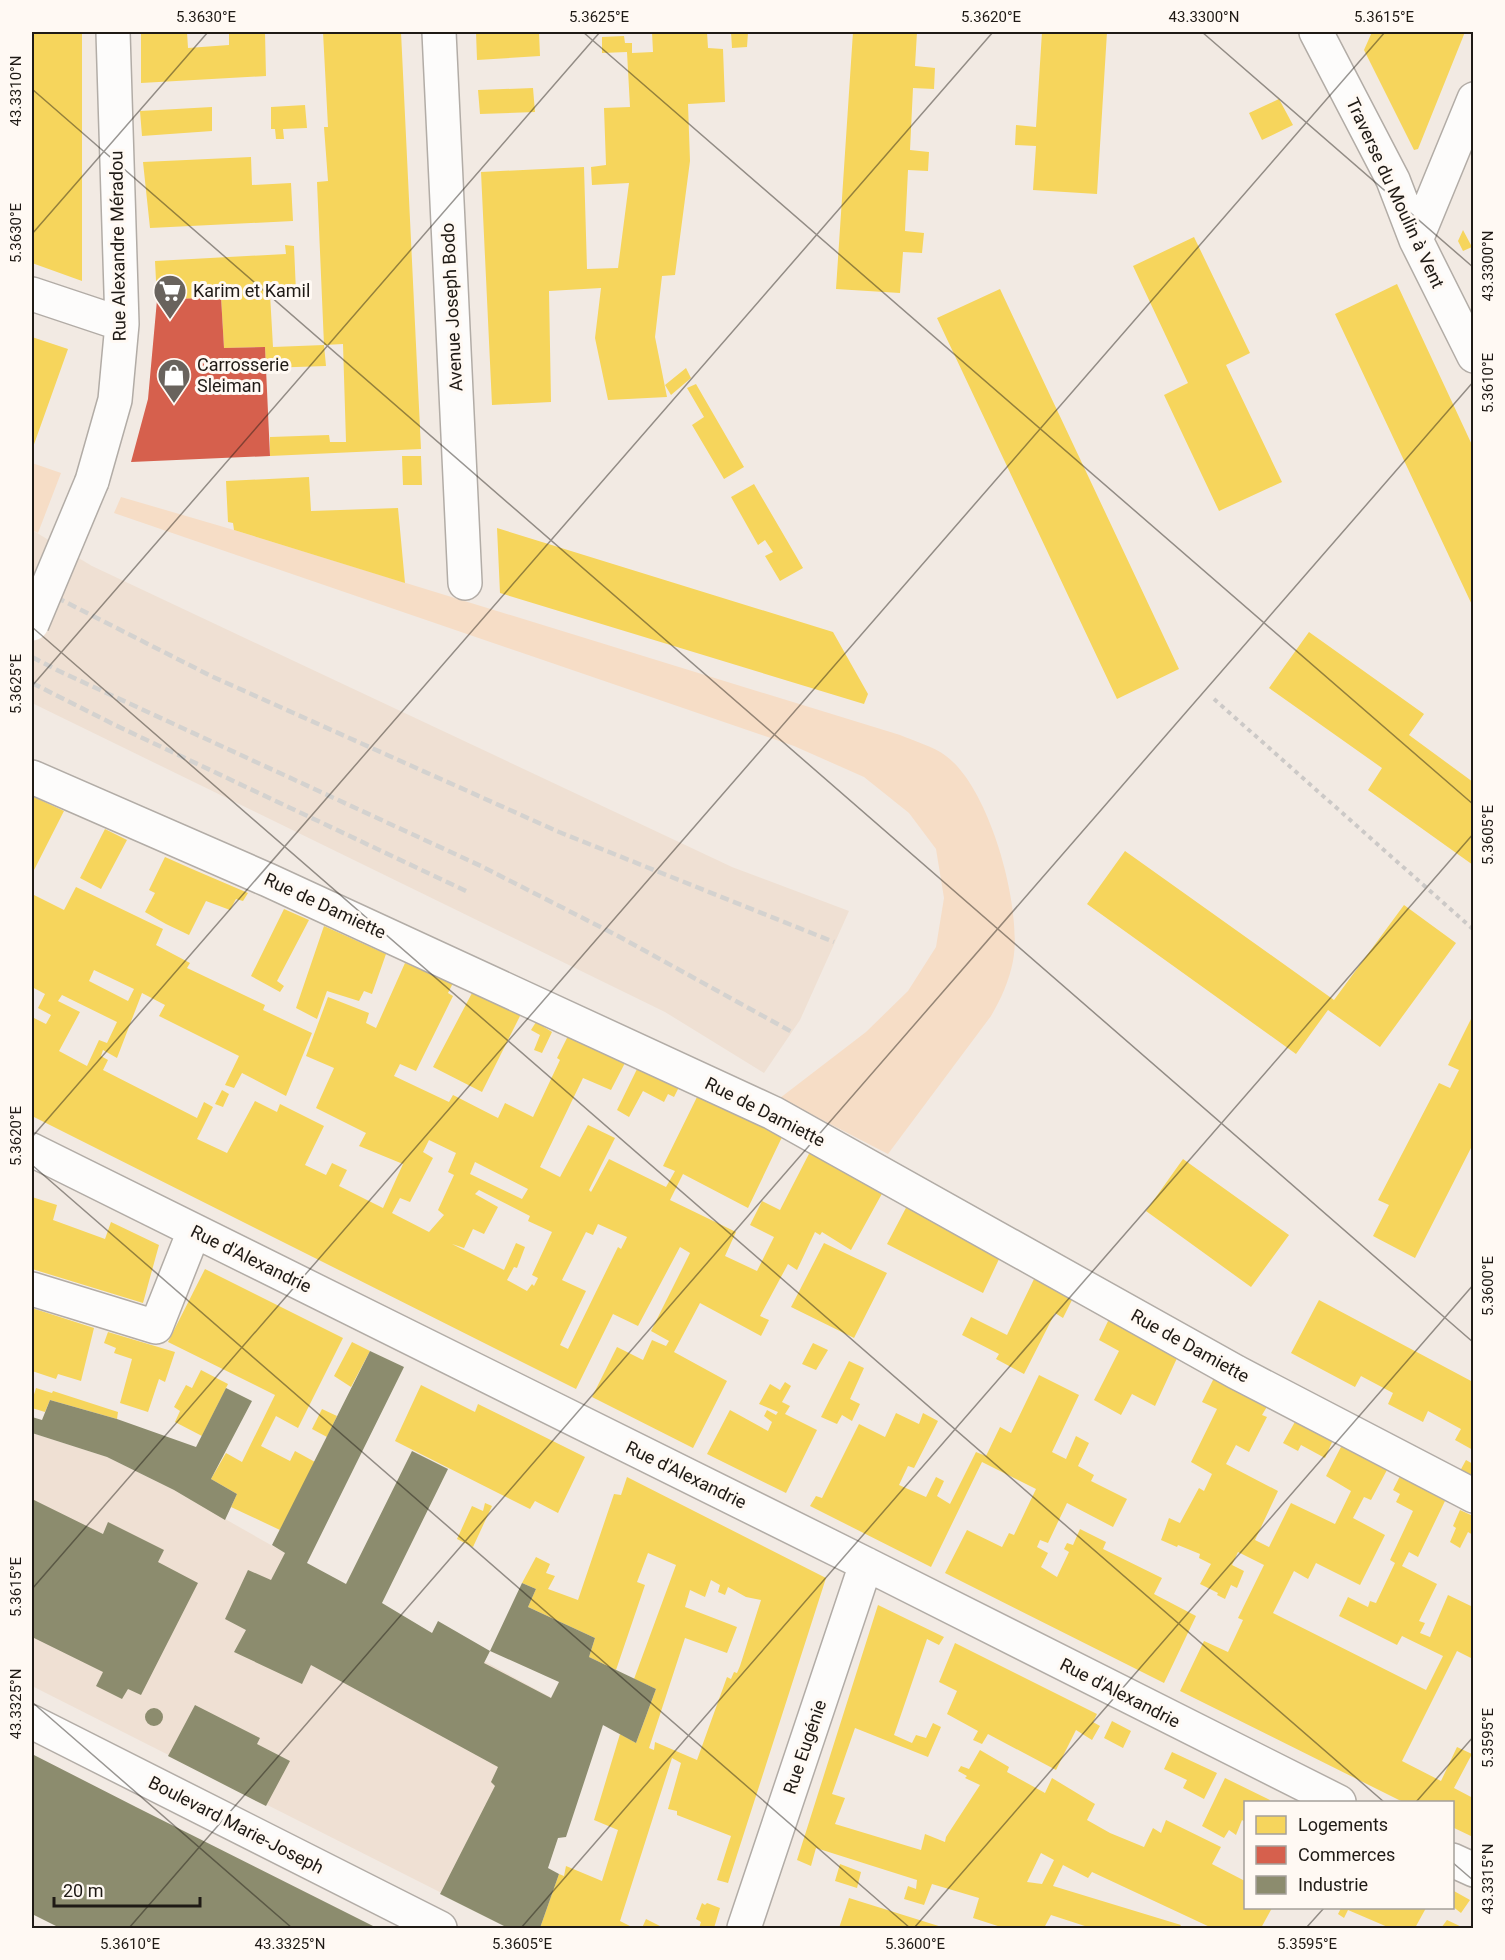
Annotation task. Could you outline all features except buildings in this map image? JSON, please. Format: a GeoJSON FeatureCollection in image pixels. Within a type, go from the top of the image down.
{"type":"FeatureCollection","features":[{"type":"Feature","properties":{"kind":"street","name":"Rue Alexandre Méradou"},"geometry":{"type":"LineString","coordinates":[[32,624],[92,481],[115,400],[122,324],[113,32]]}},
{"type":"Feature","properties":{"kind":"street","name":"Avenue Joseph Bodo"},"geometry":{"type":"LineString","coordinates":[[439,32],[465,582]]}},
{"type":"Feature","properties":{"kind":"street","name":"Traverse du Moulin à Vent"},"geometry":{"type":"LineString","coordinates":[[1316,32],[1393,180],[1416,240],[1473,356]]}},
{"type":"Feature","properties":{"kind":"street"},"geometry":{"type":"LineString","coordinates":[[1416,240],[1473,99]]}},
{"type":"Feature","properties":{"kind":"street"},"geometry":{"type":"LineString","coordinates":[[32,294],[122,324]]}},
{"type":"Feature","properties":{"kind":"street","name":"Rue de Damiette"},"geometry":{"type":"LineString","coordinates":[[32,777],[268,880],[773,1113],[1236,1372],[1473,1496]]}},
{"type":"Feature","properties":{"kind":"street","name":"Rue d'Alexandrie"},"geometry":{"type":"LineString","coordinates":[[32,1150],[866,1564],[1335,1801]]}},
{"type":"Feature","properties":{"kind":"street"},"geometry":{"type":"LineString","coordinates":[[32,1289],[156,1327],[194,1231]]}},
{"type":"Feature","properties":{"kind":"street","name":"Rue Eugénie"},"geometry":{"type":"LineString","coordinates":[[744,1929],[866,1564]]}},
{"type":"Feature","properties":{"kind":"street","name":"Boulevard Marie-Joseph"},"geometry":{"type":"LineString","coordinates":[[32,1722],[440,1929]]}},
{"type":"Feature","properties":{"kind":"street"},"geometry":{"type":"LineString","coordinates":[[1454,1861],[1473,1870]]}},
{"type":"Feature","properties":{"kind":"path"},"geometry":{"type":"LineString","coordinates":[[1214,699],[1473,930]]}},
{"type":"Feature","properties":{"kind":"shaded area"},"geometry":{"type":"Polygon","coordinates":[[[32,463],[61,473],[38,533],[32,530],[32,463]]]}},
{"type":"Feature","properties":{"kind":"shaded area"},"geometry":{"type":"Polygon","coordinates":[[[121,497],[900,735],[941,753],[962,772],[976,794],[1000,851],[1008,882],[1015,939],[1013,961],[1004,990],[991,1016],[888,1154],[780,1098],[866,1032],[908,991],[936,947],[944,898],[936,849],[909,813],[864,777],[794,746],[114,513],[121,497]]]}},
{"type":"Feature","properties":{"kind":"shaded area"},"geometry":{"type":"Polygon","coordinates":[[[32,530],[92,566],[732,867],[849,911],[800,1020],[764,1073],[665,1012],[32,703],[32,530]]]}},
{"type":"Feature","properties":{"kind":"shaded area"},"geometry":{"type":"Polygon","coordinates":[[[32,1433],[107,1457],[174,1490],[578,1712],[511,1928],[32,1686],[32,1433]]]}},
{"type":"Feature","properties":{"kind":"railway"},"geometry":{"type":"LineString","coordinates":[[32,585],[211,676],[559,832],[834,942]]}},
{"type":"Feature","properties":{"kind":"railway"},"geometry":{"type":"LineString","coordinates":[[32,657],[481,866],[618,936],[792,1032]]}},
{"type":"Feature","properties":{"kind":"railway"},"geometry":{"type":"LineString","coordinates":[[32,683],[115,725],[466,891]]}},
{"type":"Feature","properties":{"kind":"place","name":"Karim et Kamil"},"geometry":{"type":"Point","coordinates":[170,320]}},
{"type":"Feature","properties":{"kind":"place","name":"Carrosserie Sleiman"},"geometry":{"type":"Point","coordinates":[174,404]}}]}
